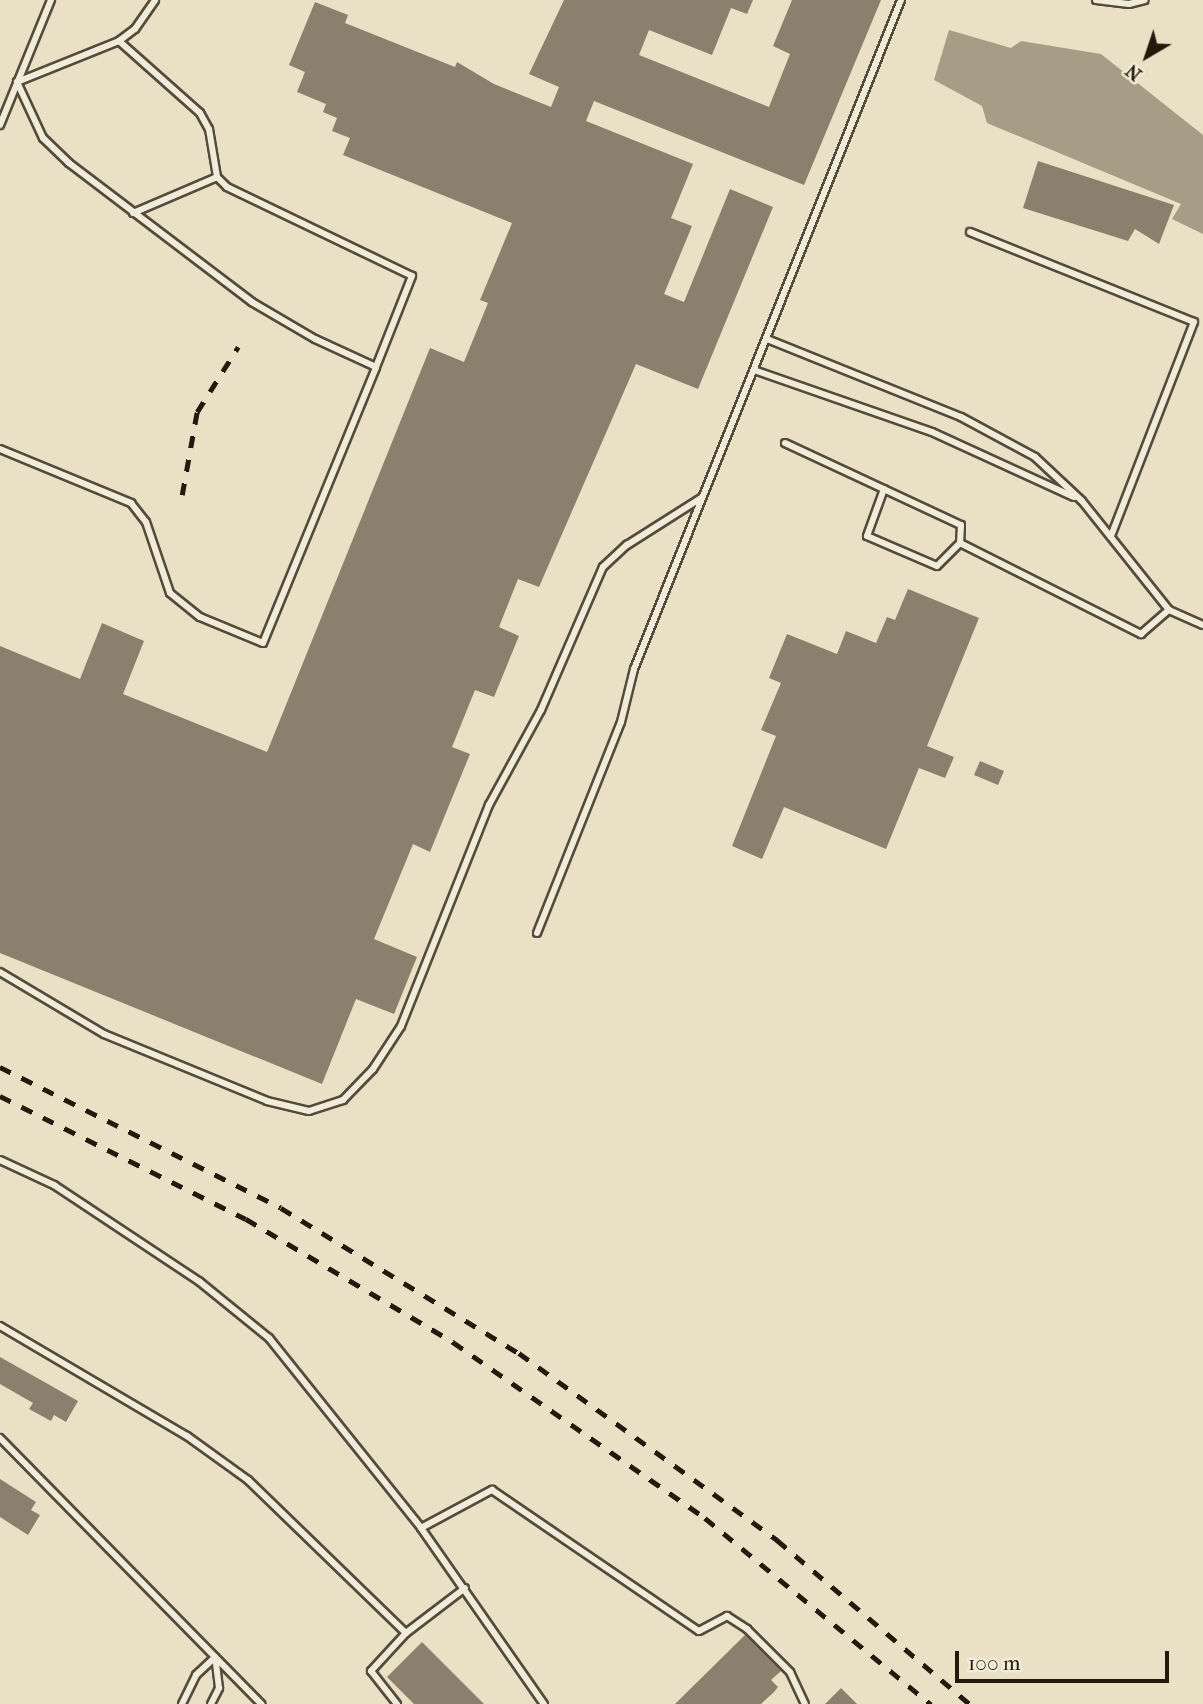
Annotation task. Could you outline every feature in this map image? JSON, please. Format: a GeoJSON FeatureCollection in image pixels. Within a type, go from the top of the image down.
{"type":"FeatureCollection","features":[{"type":"Feature","properties":{"kind":"lane"},"geometry":{"type":"LineString","coordinates":[[0,125],[51,0]]}},
{"type":"Feature","properties":{"kind":"lane"},"geometry":{"type":"LineString","coordinates":[[18,82],[119,41],[135,29],[155,0]]}},
{"type":"Feature","properties":{"kind":"lane"},"geometry":{"type":"LineString","coordinates":[[537,933],[621,722],[634,669],[901,0]]}},
{"type":"Feature","properties":{"kind":"lane"},"geometry":{"type":"LineString","coordinates":[[1096,0],[1129,4],[1145,0]]}},
{"type":"Feature","properties":{"kind":"lane"},"geometry":{"type":"LineString","coordinates":[[0,449],[131,503],[146,522],[170,593],[200,617],[263,643],[412,276],[311,230],[227,187],[217,177],[209,129],[200,113],[119,41]]}},
{"type":"Feature","properties":{"kind":"lane"},"geometry":{"type":"LineString","coordinates":[[18,82],[43,138],[133,213],[267,312],[376,367]]}},
{"type":"Feature","properties":{"kind":"lane"},"geometry":{"type":"LineString","coordinates":[[133,213],[217,177]]}},
{"type":"Feature","properties":{"kind":"lane"},"geometry":{"type":"LineString","coordinates":[[970,232],[1194,322],[1111,536]]}},
{"type":"Feature","properties":{"kind":"lane"},"geometry":{"type":"LineString","coordinates":[[767,339],[961,417],[1035,457],[1082,501],[1169,610],[1203,625]]}},
{"type":"Feature","properties":{"kind":"lane"},"geometry":{"type":"LineString","coordinates":[[754,370],[932,432],[1082,501]]}},
{"type":"Feature","properties":{"kind":"lane"},"geometry":{"type":"LineString","coordinates":[[785,443],[884,489],[961,525],[960,543],[937,566],[867,537],[884,489]]}},
{"type":"Feature","properties":{"kind":"lane"},"geometry":{"type":"LineString","coordinates":[[0,972],[104,1034],[267,1101],[309,1111],[343,1100],[373,1069],[401,1026],[489,805],[541,710],[603,567],[626,545],[701,498]]}},
{"type":"Feature","properties":{"kind":"lane"},"geometry":{"type":"LineString","coordinates":[[960,543],[1141,634],[1169,610]]}},
{"type":"Feature","properties":{"kind":"lane"},"geometry":{"type":"LineString","coordinates":[[0,1160],[54,1185],[200,1282],[269,1338],[421,1528],[544,1704]]}},
{"type":"Feature","properties":{"kind":"lane"},"geometry":{"type":"LineString","coordinates":[[0,1326],[187,1436],[247,1480],[406,1633]]}},
{"type":"Feature","properties":{"kind":"lane"},"geometry":{"type":"LineString","coordinates":[[0,1438],[261,1704]]}},
{"type":"Feature","properties":{"kind":"lane"},"geometry":{"type":"LineString","coordinates":[[421,1528],[492,1490],[699,1631],[727,1616],[747,1629],[790,1672],[805,1704]]}},
{"type":"Feature","properties":{"kind":"lane"},"geometry":{"type":"LineString","coordinates":[[397,1704],[371,1671],[406,1633],[465,1588]]}},
{"type":"Feature","properties":{"kind":"lane"},"geometry":{"type":"LineString","coordinates":[[182,1704],[196,1675],[215,1657]]}},
{"type":"Feature","properties":{"kind":"lane"},"geometry":{"type":"LineString","coordinates":[[211,1704],[219,1688],[215,1657]]}},
{"type":"Feature","properties":{"kind":"shaded area"},"geometry":{"type":"Polygon","coordinates":[[[949,30],[1011,48],[1021,41],[1101,54],[1203,135],[1203,234],[1172,219],[1181,204],[987,123],[982,106],[934,80],[949,30]]]}},
{"type":"Feature","properties":{"kind":"building"},"geometry":{"type":"Polygon","coordinates":[[[564,0],[753,0],[747,14],[731,8],[712,55],[649,30],[639,55],[769,107],[790,54],[773,46],[792,0],[881,0],[804,185],[594,101],[586,121],[693,164],[671,218],[692,226],[664,294],[684,302],[730,189],[773,207],[698,389],[636,364],[539,587],[518,579],[499,627],[519,636],[494,697],[475,690],[452,747],[470,754],[430,852],[413,844],[374,939],[417,957],[394,1014],[356,999],[322,1084],[0,953],[0,646],[80,679],[102,623],[144,641],[123,694],[267,752],[430,348],[464,362],[488,303],[480,300],[512,223],[343,155],[350,138],[332,131],[337,118],[323,112],[326,104],[297,92],[305,72],[289,65],[315,2],[348,15],[345,23],[455,67],[457,62],[494,84],[551,107],[559,87],[529,74],[564,0]]]}},
{"type":"Feature","properties":{"kind":"building"},"geometry":{"type":"Polygon","coordinates":[[[1038,161],[1174,205],[1159,244],[1135,229],[1128,241],[1023,208],[1038,161]]]}},
{"type":"Feature","properties":{"kind":"building"},"geometry":{"type":"Polygon","coordinates":[[[908,589],[979,618],[927,746],[954,757],[945,778],[919,768],[886,849],[784,807],[762,859],[732,846],[776,736],[761,730],[781,683],[769,678],[787,634],[837,654],[846,631],[876,643],[887,617],[895,620],[908,589]]]}},
{"type":"Feature","properties":{"kind":"building"},"geometry":{"type":"Polygon","coordinates":[[[980,761],[1004,771],[998,785],[974,775],[980,761]]]}},
{"type":"Feature","properties":{"kind":"building"},"geometry":{"type":"Polygon","coordinates":[[[0,1357],[78,1401],[66,1422],[54,1415],[51,1421],[29,1409],[33,1403],[0,1384],[0,1357]]]}},
{"type":"Feature","properties":{"kind":"building"},"geometry":{"type":"Polygon","coordinates":[[[0,1479],[36,1502],[31,1510],[40,1515],[28,1535],[0,1517],[0,1479]]]}},
{"type":"Feature","properties":{"kind":"building"},"geometry":{"type":"Polygon","coordinates":[[[745,1635],[781,1671],[771,1680],[778,1687],[774,1692],[761,1704],[675,1704],[745,1635]]]}},
{"type":"Feature","properties":{"kind":"building"},"geometry":{"type":"Polygon","coordinates":[[[422,1642],[484,1704],[414,1704],[387,1677],[422,1642]]]}},
{"type":"Feature","properties":{"kind":"building"},"geometry":{"type":"Polygon","coordinates":[[[841,1688],[857,1704],[825,1704],[841,1688]]]}},
{"type":"Feature","properties":{"kind":"railway"},"geometry":{"type":"LineString","coordinates":[[182,495],[197,412],[238,347]]}},
{"type":"Feature","properties":{"kind":"railway"},"geometry":{"type":"LineString","coordinates":[[0,1067],[281,1208],[519,1353],[777,1540],[970,1704]]}},
{"type":"Feature","properties":{"kind":"railway"},"geometry":{"type":"LineString","coordinates":[[0,1096],[246,1219],[453,1342],[705,1518],[931,1704]]}}]}
